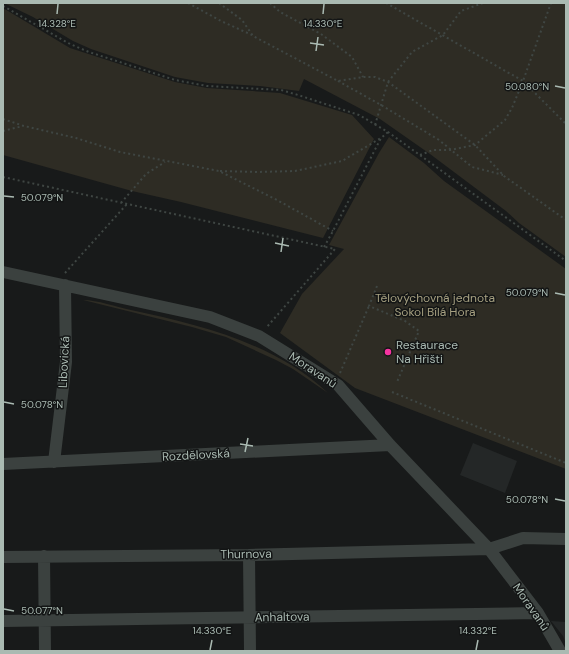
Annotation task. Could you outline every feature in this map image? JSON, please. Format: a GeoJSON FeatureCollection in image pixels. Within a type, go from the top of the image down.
{"type":"FeatureCollection","features":[{"type":"Feature","properties":{"kind":"street","name":"Moravanů"},"geometry":{"type":"LineString","coordinates":[[3,272],[210,318],[259,336],[338,385],[390,445],[489,548],[538,613],[560,651]]}},
{"type":"Feature","properties":{"kind":"street","name":"Libovická"},"geometry":{"type":"LineString","coordinates":[[54,462],[66,362],[60,284]]}},
{"type":"Feature","properties":{"kind":"street","name":"Rozdělovská"},"geometry":{"type":"LineString","coordinates":[[3,464],[390,445]]}},
{"type":"Feature","properties":{"kind":"street","name":"Thurnova"},"geometry":{"type":"LineString","coordinates":[[3,556],[250,555],[489,548],[523,538],[566,539]]}},
{"type":"Feature","properties":{"kind":"street"},"geometry":{"type":"LineString","coordinates":[[250,555],[250,651]]}},
{"type":"Feature","properties":{"kind":"street"},"geometry":{"type":"LineString","coordinates":[[44,556],[45,651]]}},
{"type":"Feature","properties":{"kind":"street","name":"Anhaltova"},"geometry":{"type":"LineString","coordinates":[[3,621],[538,613]]}},
{"type":"Feature","properties":{"kind":"path"},"geometry":{"type":"LineString","coordinates":[[188,3],[381,105],[439,140],[472,167],[504,176]]}},
{"type":"Feature","properties":{"kind":"path"},"geometry":{"type":"LineString","coordinates":[[220,3],[242,20],[253,36]]}},
{"type":"Feature","properties":{"kind":"path"},"geometry":{"type":"LineString","coordinates":[[270,3],[280,12],[321,34],[352,57],[363,77]]}},
{"type":"Feature","properties":{"kind":"path"},"geometry":{"type":"LineString","coordinates":[[386,3],[523,81],[566,124]]}},
{"type":"Feature","properties":{"kind":"path"},"geometry":{"type":"LineString","coordinates":[[375,125],[388,82],[412,52],[443,35],[461,11],[483,3]]}},
{"type":"Feature","properties":{"kind":"path"},"geometry":{"type":"LineString","coordinates":[[420,155],[433,150],[450,150],[475,144],[505,120],[512,108],[523,81],[551,3]]}},
{"type":"Feature","properties":{"kind":"path"},"geometry":{"type":"LineString","coordinates":[[3,6],[70,44],[89,52],[175,80],[207,86],[281,90],[359,115],[388,132],[566,261]]}},
{"type":"Feature","properties":{"kind":"path"},"geometry":{"type":"LineString","coordinates":[[338,81],[363,77],[388,82],[475,144],[504,176],[566,220]]}},
{"type":"Feature","properties":{"kind":"path"},"geometry":{"type":"LineString","coordinates":[[3,119],[24,126],[76,138],[120,152],[219,171],[295,171],[342,161],[381,138],[388,132]]}},
{"type":"Feature","properties":{"kind":"path"},"geometry":{"type":"LineString","coordinates":[[3,131],[24,126]]}},
{"type":"Feature","properties":{"kind":"path"},"geometry":{"type":"LineString","coordinates":[[324,247],[381,138]]}},
{"type":"Feature","properties":{"kind":"path"},"geometry":{"type":"LineString","coordinates":[[121,203],[146,174],[166,161]]}},
{"type":"Feature","properties":{"kind":"path"},"geometry":{"type":"LineString","coordinates":[[219,171],[277,200],[333,231]]}},
{"type":"Feature","properties":{"kind":"path"},"geometry":{"type":"LineString","coordinates":[[3,177],[335,250],[264,330]]}},
{"type":"Feature","properties":{"kind":"path"},"geometry":{"type":"LineString","coordinates":[[60,284],[127,204]]}},
{"type":"Feature","properties":{"kind":"path"},"geometry":{"type":"LineString","coordinates":[[338,376],[377,286]]}},
{"type":"Feature","properties":{"kind":"path"},"geometry":{"type":"LineString","coordinates":[[369,306],[405,321],[419,331],[397,382]]}},
{"type":"Feature","properties":{"kind":"path"},"geometry":{"type":"LineString","coordinates":[[392,392],[566,463]]}},
{"type":"Feature","properties":{"kind":"shaded area"},"geometry":{"type":"Polygon","coordinates":[[[473,443],[517,461],[505,493],[460,475],[473,443]]]}},
{"type":"Feature","properties":{"kind":"shaded area"},"geometry":{"type":"Polygon","coordinates":[[[551,621],[566,622],[566,644],[563,636],[551,621]]]}},
{"type":"Feature","properties":{"kind":"green space"},"geometry":{"type":"Polygon","coordinates":[[[4,3],[566,3],[566,257],[519,223],[506,211],[430,154],[380,119],[304,79],[299,91],[260,86],[208,83],[175,77],[91,49],[73,41],[33,17],[4,3]]]}},
{"type":"Feature","properties":{"kind":"green space"},"geometry":{"type":"Polygon","coordinates":[[[3,8],[70,48],[175,82],[207,88],[280,93],[352,115],[374,139],[323,238],[132,191],[3,155],[3,8]]]}},
{"type":"Feature","properties":{"kind":"green space","name":"Tělovýchovná jednota Sokol Bílá Hora"},"geometry":{"type":"Polygon","coordinates":[[[389,137],[424,163],[444,181],[566,269],[566,469],[355,388],[280,333],[302,294],[344,249],[329,245],[389,137]]]}},
{"type":"Feature","properties":{"kind":"green space"},"geometry":{"type":"Polygon","coordinates":[[[83,300],[101,302],[184,322],[236,338],[284,361],[307,376],[328,393],[293,369],[226,337],[83,300]]]}},
{"type":"Feature","properties":{"kind":"place","name":"Restaurace Na Hřišti"},"geometry":{"type":"Point","coordinates":[388,352]}}]}
